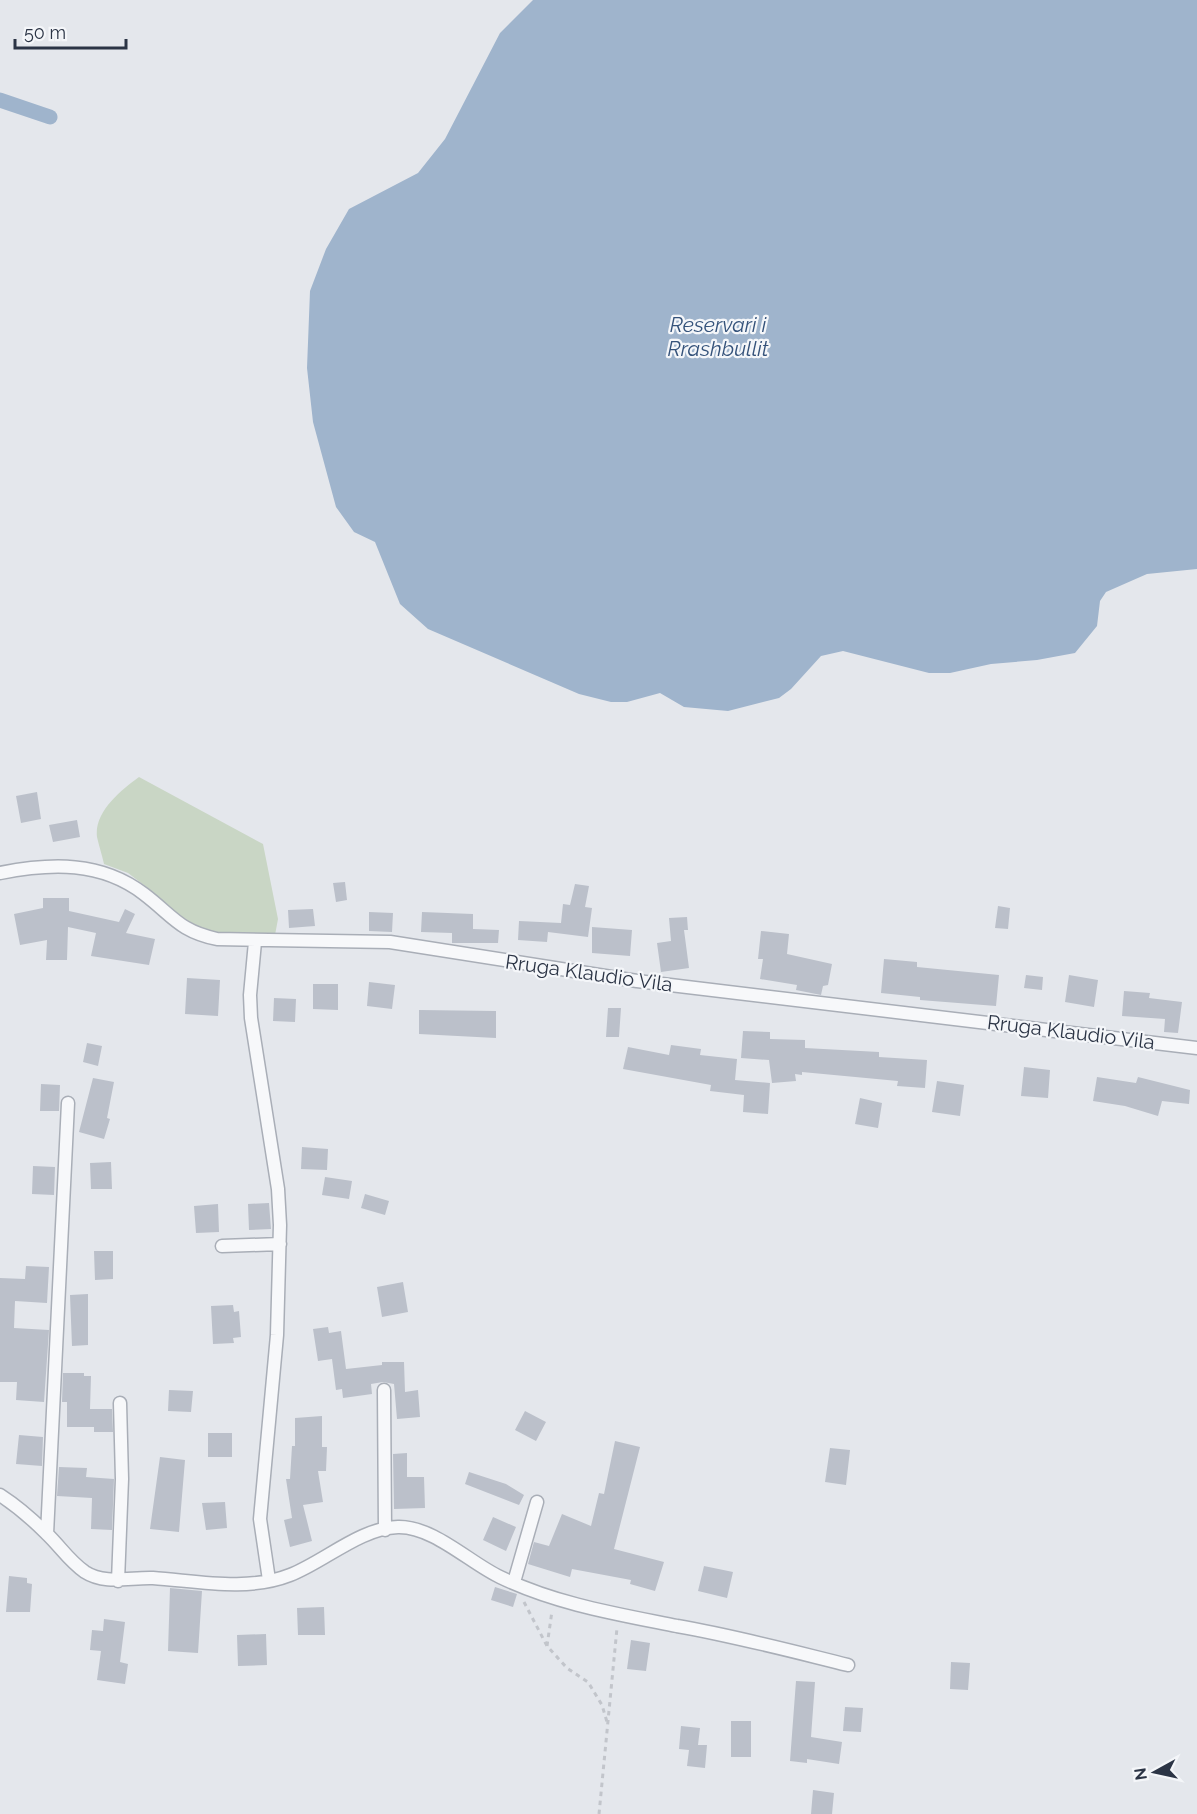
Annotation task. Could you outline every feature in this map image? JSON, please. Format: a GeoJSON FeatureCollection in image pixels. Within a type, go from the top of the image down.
{"type":"FeatureCollection","features":[{"type":"Feature","properties":{"kind":"street","name":"Rruga Klaudio Vila"},"geometry":{"type":"LineString","coordinates":[[0,873],[38,867],[90,868],[119,879],[143,893],[180,926],[196,934],[255,942],[352,940],[390,942],[637,981],[1197,1048]]}},
{"type":"Feature","properties":{"kind":"street"},"geometry":{"type":"LineString","coordinates":[[255,942],[250,994],[251,1018],[278,1189],[280,1244],[278,1335],[260,1519],[269,1580]]}},
{"type":"Feature","properties":{"kind":"street"},"geometry":{"type":"LineString","coordinates":[[47,1534],[68,1103]]}},
{"type":"Feature","properties":{"kind":"street"},"geometry":{"type":"LineString","coordinates":[[222,1246],[280,1244]]}},
{"type":"Feature","properties":{"kind":"street"},"geometry":{"type":"LineString","coordinates":[[384,1390],[385,1530]]}},
{"type":"Feature","properties":{"kind":"street"},"geometry":{"type":"LineString","coordinates":[[118,1581],[122,1479],[120,1403]]}},
{"type":"Feature","properties":{"kind":"street"},"geometry":{"type":"LineString","coordinates":[[0,1495],[17,1506],[47,1534],[69,1561],[88,1574],[118,1581],[149,1578],[209,1584],[269,1580],[288,1576],[360,1537],[398,1527],[430,1535],[500,1577],[554,1597],[618,1616],[679,1626],[848,1665]]}},
{"type":"Feature","properties":{"kind":"street"},"geometry":{"type":"LineString","coordinates":[[516,1583],[537,1502]]}},
{"type":"Feature","properties":{"kind":"path"},"geometry":{"type":"LineString","coordinates":[[516,1583],[547,1646],[567,1668],[588,1682],[602,1705],[608,1723]]}},
{"type":"Feature","properties":{"kind":"path"},"geometry":{"type":"LineString","coordinates":[[547,1646],[554,1597]]}},
{"type":"Feature","properties":{"kind":"path"},"geometry":{"type":"LineString","coordinates":[[599,1814],[618,1616]]}},
{"type":"Feature","properties":{"kind":"green space"},"geometry":{"type":"Polygon","coordinates":[[[139,777],[263,844],[278,919],[275,935],[191,933],[159,906],[153,892],[128,873],[104,864],[97,837],[100,819],[110,802],[139,777]]]}},
{"type":"Feature","properties":{"kind":"water","name":"Reservari i Rrashbullit"},"geometry":{"type":"Polygon","coordinates":[[[533,0],[1197,0],[1197,569],[1147,574],[1106,592],[1100,601],[1097,626],[1075,653],[1037,660],[991,664],[950,673],[929,673],[843,651],[821,656],[791,689],[779,698],[728,711],[684,707],[660,693],[627,702],[611,702],[579,694],[428,629],[400,604],[375,542],[354,532],[336,507],[313,422],[307,368],[310,291],[326,249],[349,209],[418,173],[445,139],[500,33],[533,0]]]}},
{"type":"Feature","properties":{"kind":"building"},"geometry":{"type":"Polygon","coordinates":[[[37,792],[41,819],[21,823],[16,796],[37,792]]]}},
{"type":"Feature","properties":{"kind":"building"},"geometry":{"type":"Polygon","coordinates":[[[77,820],[80,837],[53,842],[49,825],[77,820]]]}},
{"type":"Feature","properties":{"kind":"building"},"geometry":{"type":"Polygon","coordinates":[[[345,882],[347,900],[336,902],[333,883],[345,882]]]}},
{"type":"Feature","properties":{"kind":"building"},"geometry":{"type":"Polygon","coordinates":[[[575,884],[589,886],[585,907],[592,908],[588,937],[548,932],[547,942],[518,940],[519,921],[561,923],[563,904],[570,905],[575,884]]]}},
{"type":"Feature","properties":{"kind":"building"},"geometry":{"type":"Polygon","coordinates":[[[43,898],[69,898],[69,911],[119,922],[125,909],[135,914],[126,933],[155,939],[149,965],[91,956],[96,933],[68,927],[67,960],[46,960],[47,940],[20,945],[14,914],[43,908],[43,898]]]}},
{"type":"Feature","properties":{"kind":"building"},"geometry":{"type":"Polygon","coordinates":[[[998,906],[1010,908],[1008,929],[995,928],[998,906]]]}},
{"type":"Feature","properties":{"kind":"building"},"geometry":{"type":"Polygon","coordinates":[[[313,909],[315,926],[289,928],[288,910],[313,909]]]}},
{"type":"Feature","properties":{"kind":"building"},"geometry":{"type":"Polygon","coordinates":[[[369,912],[393,913],[392,932],[369,931],[369,912]]]}},
{"type":"Feature","properties":{"kind":"building"},"geometry":{"type":"Polygon","coordinates":[[[422,912],[473,914],[473,929],[499,930],[498,943],[452,943],[452,933],[421,932],[422,912]]]}},
{"type":"Feature","properties":{"kind":"building"},"geometry":{"type":"Polygon","coordinates":[[[687,917],[688,930],[684,930],[689,968],[661,972],[657,943],[671,941],[669,918],[687,917]]]}},
{"type":"Feature","properties":{"kind":"building"},"geometry":{"type":"Polygon","coordinates":[[[592,927],[632,930],[630,956],[592,953],[592,927]]]}},
{"type":"Feature","properties":{"kind":"building"},"geometry":{"type":"Polygon","coordinates":[[[761,931],[789,934],[787,954],[832,964],[828,985],[823,986],[821,995],[796,990],[797,985],[760,979],[763,959],[758,959],[761,931]]]}},
{"type":"Feature","properties":{"kind":"building"},"geometry":{"type":"Polygon","coordinates":[[[884,959],[917,962],[917,967],[999,975],[996,1006],[920,1000],[920,997],[881,993],[884,959]]]}},
{"type":"Feature","properties":{"kind":"building"},"geometry":{"type":"Polygon","coordinates":[[[1026,975],[1043,977],[1042,990],[1024,988],[1026,975]]]}},
{"type":"Feature","properties":{"kind":"building"},"geometry":{"type":"Polygon","coordinates":[[[1069,975],[1098,980],[1094,1007],[1065,1002],[1069,975]]]}},
{"type":"Feature","properties":{"kind":"building"},"geometry":{"type":"Polygon","coordinates":[[[187,978],[220,980],[218,1016],[185,1014],[187,978]]]}},
{"type":"Feature","properties":{"kind":"building"},"geometry":{"type":"Polygon","coordinates":[[[369,982],[395,985],[392,1009],[367,1006],[369,982]]]}},
{"type":"Feature","properties":{"kind":"building"},"geometry":{"type":"Polygon","coordinates":[[[313,984],[338,984],[338,1010],[313,1009],[313,984]]]}},
{"type":"Feature","properties":{"kind":"building"},"geometry":{"type":"Polygon","coordinates":[[[1124,991],[1150,993],[1149,998],[1182,1002],[1178,1033],[1164,1032],[1165,1019],[1122,1016],[1124,991]]]}},
{"type":"Feature","properties":{"kind":"building"},"geometry":{"type":"Polygon","coordinates":[[[274,998],[296,999],[295,1022],[273,1021],[274,998]]]}},
{"type":"Feature","properties":{"kind":"building"},"geometry":{"type":"Polygon","coordinates":[[[608,1008],[621,1008],[619,1037],[606,1037],[608,1008]]]}},
{"type":"Feature","properties":{"kind":"building"},"geometry":{"type":"Polygon","coordinates":[[[419,1010],[496,1011],[496,1038],[419,1034],[419,1010]]]}},
{"type":"Feature","properties":{"kind":"building"},"geometry":{"type":"Polygon","coordinates":[[[743,1031],[770,1032],[770,1039],[805,1040],[805,1048],[879,1052],[879,1057],[927,1060],[925,1088],[897,1086],[898,1081],[802,1072],[802,1075],[795,1074],[796,1081],[772,1083],[769,1060],[741,1058],[743,1031]]]}},
{"type":"Feature","properties":{"kind":"building"},"geometry":{"type":"Polygon","coordinates":[[[87,1043],[102,1046],[98,1066],[83,1062],[87,1043]]]}},
{"type":"Feature","properties":{"kind":"building"},"geometry":{"type":"Polygon","coordinates":[[[671,1045],[701,1049],[700,1055],[737,1059],[735,1080],[770,1083],[768,1114],[743,1112],[744,1095],[710,1091],[711,1085],[623,1069],[628,1047],[669,1055],[671,1045]]]}},
{"type":"Feature","properties":{"kind":"building"},"geometry":{"type":"Polygon","coordinates":[[[1024,1067],[1050,1070],[1048,1098],[1021,1096],[1024,1067]]]}},
{"type":"Feature","properties":{"kind":"building"},"geometry":{"type":"Polygon","coordinates":[[[1097,1077],[1136,1083],[1138,1077],[1190,1090],[1189,1104],[1162,1101],[1158,1116],[1125,1106],[1093,1101],[1097,1077]]]}},
{"type":"Feature","properties":{"kind":"building"},"geometry":{"type":"Polygon","coordinates":[[[93,1078],[114,1082],[107,1118],[110,1119],[104,1139],[79,1132],[93,1078]]]}},
{"type":"Feature","properties":{"kind":"building"},"geometry":{"type":"Polygon","coordinates":[[[937,1081],[964,1085],[960,1116],[932,1112],[937,1081]]]}},
{"type":"Feature","properties":{"kind":"building"},"geometry":{"type":"Polygon","coordinates":[[[41,1084],[60,1085],[59,1111],[40,1111],[41,1084]]]}},
{"type":"Feature","properties":{"kind":"building"},"geometry":{"type":"Polygon","coordinates":[[[860,1098],[882,1103],[878,1128],[855,1124],[860,1098]]]}},
{"type":"Feature","properties":{"kind":"building"},"geometry":{"type":"Polygon","coordinates":[[[302,1147],[328,1149],[327,1170],[301,1169],[302,1147]]]}},
{"type":"Feature","properties":{"kind":"building"},"geometry":{"type":"Polygon","coordinates":[[[111,1162],[112,1189],[91,1189],[90,1163],[111,1162]]]}},
{"type":"Feature","properties":{"kind":"building"},"geometry":{"type":"Polygon","coordinates":[[[33,1166],[55,1167],[54,1195],[32,1194],[33,1166]]]}},
{"type":"Feature","properties":{"kind":"building"},"geometry":{"type":"Polygon","coordinates":[[[325,1177],[352,1181],[349,1199],[322,1195],[325,1177]]]}},
{"type":"Feature","properties":{"kind":"building"},"geometry":{"type":"Polygon","coordinates":[[[365,1194],[389,1201],[385,1215],[361,1208],[365,1194]]]}},
{"type":"Feature","properties":{"kind":"building"},"geometry":{"type":"Polygon","coordinates":[[[269,1203],[271,1229],[249,1230],[248,1204],[269,1203]]]}},
{"type":"Feature","properties":{"kind":"building"},"geometry":{"type":"Polygon","coordinates":[[[218,1204],[219,1232],[196,1233],[194,1206],[218,1204]]]}},
{"type":"Feature","properties":{"kind":"building"},"geometry":{"type":"Polygon","coordinates":[[[94,1251],[113,1251],[113,1279],[95,1280],[94,1251]]]}},
{"type":"Feature","properties":{"kind":"building"},"geometry":{"type":"Polygon","coordinates":[[[26,1266],[49,1267],[47,1303],[15,1301],[14,1328],[49,1330],[44,1402],[16,1400],[17,1382],[0,1382],[0,1278],[25,1279],[26,1266]]]}},
{"type":"Feature","properties":{"kind":"building"},"geometry":{"type":"Polygon","coordinates":[[[403,1282],[408,1312],[382,1317],[377,1287],[403,1282]]]}},
{"type":"Feature","properties":{"kind":"building"},"geometry":{"type":"Polygon","coordinates":[[[88,1294],[88,1345],[72,1346],[70,1295],[88,1294]]]}},
{"type":"Feature","properties":{"kind":"building"},"geometry":{"type":"Polygon","coordinates":[[[233,1305],[234,1312],[239,1311],[241,1337],[233,1338],[234,1343],[213,1344],[211,1306],[233,1305]]]}},
{"type":"Feature","properties":{"kind":"building"},"geometry":{"type":"Polygon","coordinates":[[[328,1327],[329,1333],[341,1331],[346,1369],[382,1365],[382,1362],[404,1362],[405,1392],[418,1390],[420,1417],[397,1419],[394,1384],[383,1382],[371,1384],[372,1394],[343,1398],[342,1389],[336,1390],[332,1359],[318,1361],[313,1329],[328,1327]]]}},
{"type":"Feature","properties":{"kind":"building"},"geometry":{"type":"Polygon","coordinates":[[[63,1373],[84,1373],[84,1376],[91,1376],[90,1409],[112,1409],[113,1432],[94,1432],[94,1427],[67,1427],[67,1402],[62,1402],[63,1373]]]}},
{"type":"Feature","properties":{"kind":"building"},"geometry":{"type":"Polygon","coordinates":[[[169,1390],[193,1391],[191,1412],[168,1411],[169,1390]]]}},
{"type":"Feature","properties":{"kind":"building"},"geometry":{"type":"Polygon","coordinates":[[[525,1411],[546,1422],[536,1441],[515,1430],[525,1411]]]}},
{"type":"Feature","properties":{"kind":"building"},"geometry":{"type":"Polygon","coordinates":[[[322,1416],[322,1447],[327,1447],[326,1471],[318,1471],[323,1502],[303,1505],[312,1541],[290,1547],[284,1520],[292,1518],[286,1479],[290,1479],[292,1446],[295,1446],[295,1418],[322,1416]]]}},
{"type":"Feature","properties":{"kind":"building"},"geometry":{"type":"Polygon","coordinates":[[[208,1433],[232,1433],[232,1457],[208,1457],[208,1433]]]}},
{"type":"Feature","properties":{"kind":"building"},"geometry":{"type":"Polygon","coordinates":[[[19,1435],[43,1437],[42,1466],[16,1464],[19,1435]]]}},
{"type":"Feature","properties":{"kind":"building"},"geometry":{"type":"Polygon","coordinates":[[[615,1441],[640,1447],[614,1549],[664,1562],[655,1591],[630,1584],[631,1580],[572,1569],[570,1577],[528,1564],[534,1542],[549,1546],[562,1514],[591,1526],[599,1493],[604,1494],[615,1441]]]}},
{"type":"Feature","properties":{"kind":"building"},"geometry":{"type":"Polygon","coordinates":[[[830,1448],[850,1450],[846,1485],[825,1482],[830,1448]]]}},
{"type":"Feature","properties":{"kind":"building"},"geometry":{"type":"Polygon","coordinates":[[[407,1453],[407,1477],[424,1477],[425,1508],[394,1509],[393,1454],[407,1453]]]}},
{"type":"Feature","properties":{"kind":"building"},"geometry":{"type":"Polygon","coordinates":[[[160,1457],[185,1460],[179,1532],[150,1529],[160,1457]]]}},
{"type":"Feature","properties":{"kind":"building"},"geometry":{"type":"Polygon","coordinates":[[[59,1467],[87,1468],[86,1477],[114,1479],[112,1530],[91,1529],[92,1498],[57,1496],[59,1467]]]}},
{"type":"Feature","properties":{"kind":"building"},"geometry":{"type":"Polygon","coordinates":[[[469,1472],[506,1484],[524,1495],[519,1505],[465,1484],[469,1472]]]}},
{"type":"Feature","properties":{"kind":"building"},"geometry":{"type":"Polygon","coordinates":[[[225,1502],[227,1528],[206,1530],[202,1503],[225,1502]]]}},
{"type":"Feature","properties":{"kind":"building"},"geometry":{"type":"Polygon","coordinates":[[[493,1517],[516,1527],[506,1551],[483,1540],[493,1517]]]}},
{"type":"Feature","properties":{"kind":"building"},"geometry":{"type":"Polygon","coordinates":[[[704,1566],[733,1572],[727,1598],[698,1591],[704,1566]]]}},
{"type":"Feature","properties":{"kind":"building"},"geometry":{"type":"Polygon","coordinates":[[[9,1576],[27,1578],[27,1583],[32,1584],[30,1612],[6,1612],[9,1576]]]}},
{"type":"Feature","properties":{"kind":"building"},"geometry":{"type":"Polygon","coordinates":[[[495,1587],[517,1594],[513,1607],[491,1600],[495,1587]]]}},
{"type":"Feature","properties":{"kind":"building"},"geometry":{"type":"Polygon","coordinates":[[[170,1588],[202,1591],[198,1653],[168,1651],[170,1588]]]}},
{"type":"Feature","properties":{"kind":"building"},"geometry":{"type":"Polygon","coordinates":[[[324,1607],[325,1635],[298,1635],[297,1608],[324,1607]]]}},
{"type":"Feature","properties":{"kind":"building"},"geometry":{"type":"Polygon","coordinates":[[[104,1619],[125,1622],[120,1662],[128,1664],[125,1684],[97,1680],[101,1651],[90,1650],[92,1630],[103,1631],[104,1619]]]}},
{"type":"Feature","properties":{"kind":"building"},"geometry":{"type":"Polygon","coordinates":[[[266,1634],[267,1665],[238,1666],[237,1635],[266,1634]]]}},
{"type":"Feature","properties":{"kind":"building"},"geometry":{"type":"Polygon","coordinates":[[[631,1640],[650,1643],[646,1671],[627,1669],[631,1640]]]}},
{"type":"Feature","properties":{"kind":"building"},"geometry":{"type":"Polygon","coordinates":[[[951,1662],[970,1663],[968,1690],[950,1689],[951,1662]]]}},
{"type":"Feature","properties":{"kind":"building"},"geometry":{"type":"Polygon","coordinates":[[[796,1681],[815,1682],[811,1737],[842,1742],[839,1764],[807,1759],[807,1763],[790,1761],[796,1681]]]}},
{"type":"Feature","properties":{"kind":"building"},"geometry":{"type":"Polygon","coordinates":[[[845,1707],[863,1708],[861,1732],[843,1731],[845,1707]]]}},
{"type":"Feature","properties":{"kind":"building"},"geometry":{"type":"Polygon","coordinates":[[[731,1721],[751,1721],[751,1757],[731,1757],[731,1721]]]}},
{"type":"Feature","properties":{"kind":"building"},"geometry":{"type":"Polygon","coordinates":[[[681,1726],[700,1728],[698,1745],[707,1745],[705,1768],[687,1766],[689,1750],[679,1749],[681,1726]]]}},
{"type":"Feature","properties":{"kind":"building"},"geometry":{"type":"Polygon","coordinates":[[[813,1790],[834,1793],[832,1814],[811,1814],[813,1790]]]}},
{"type":"Feature","properties":{"kind":"waterway"},"geometry":{"type":"LineString","coordinates":[[0,100],[50,117]]}}]}
